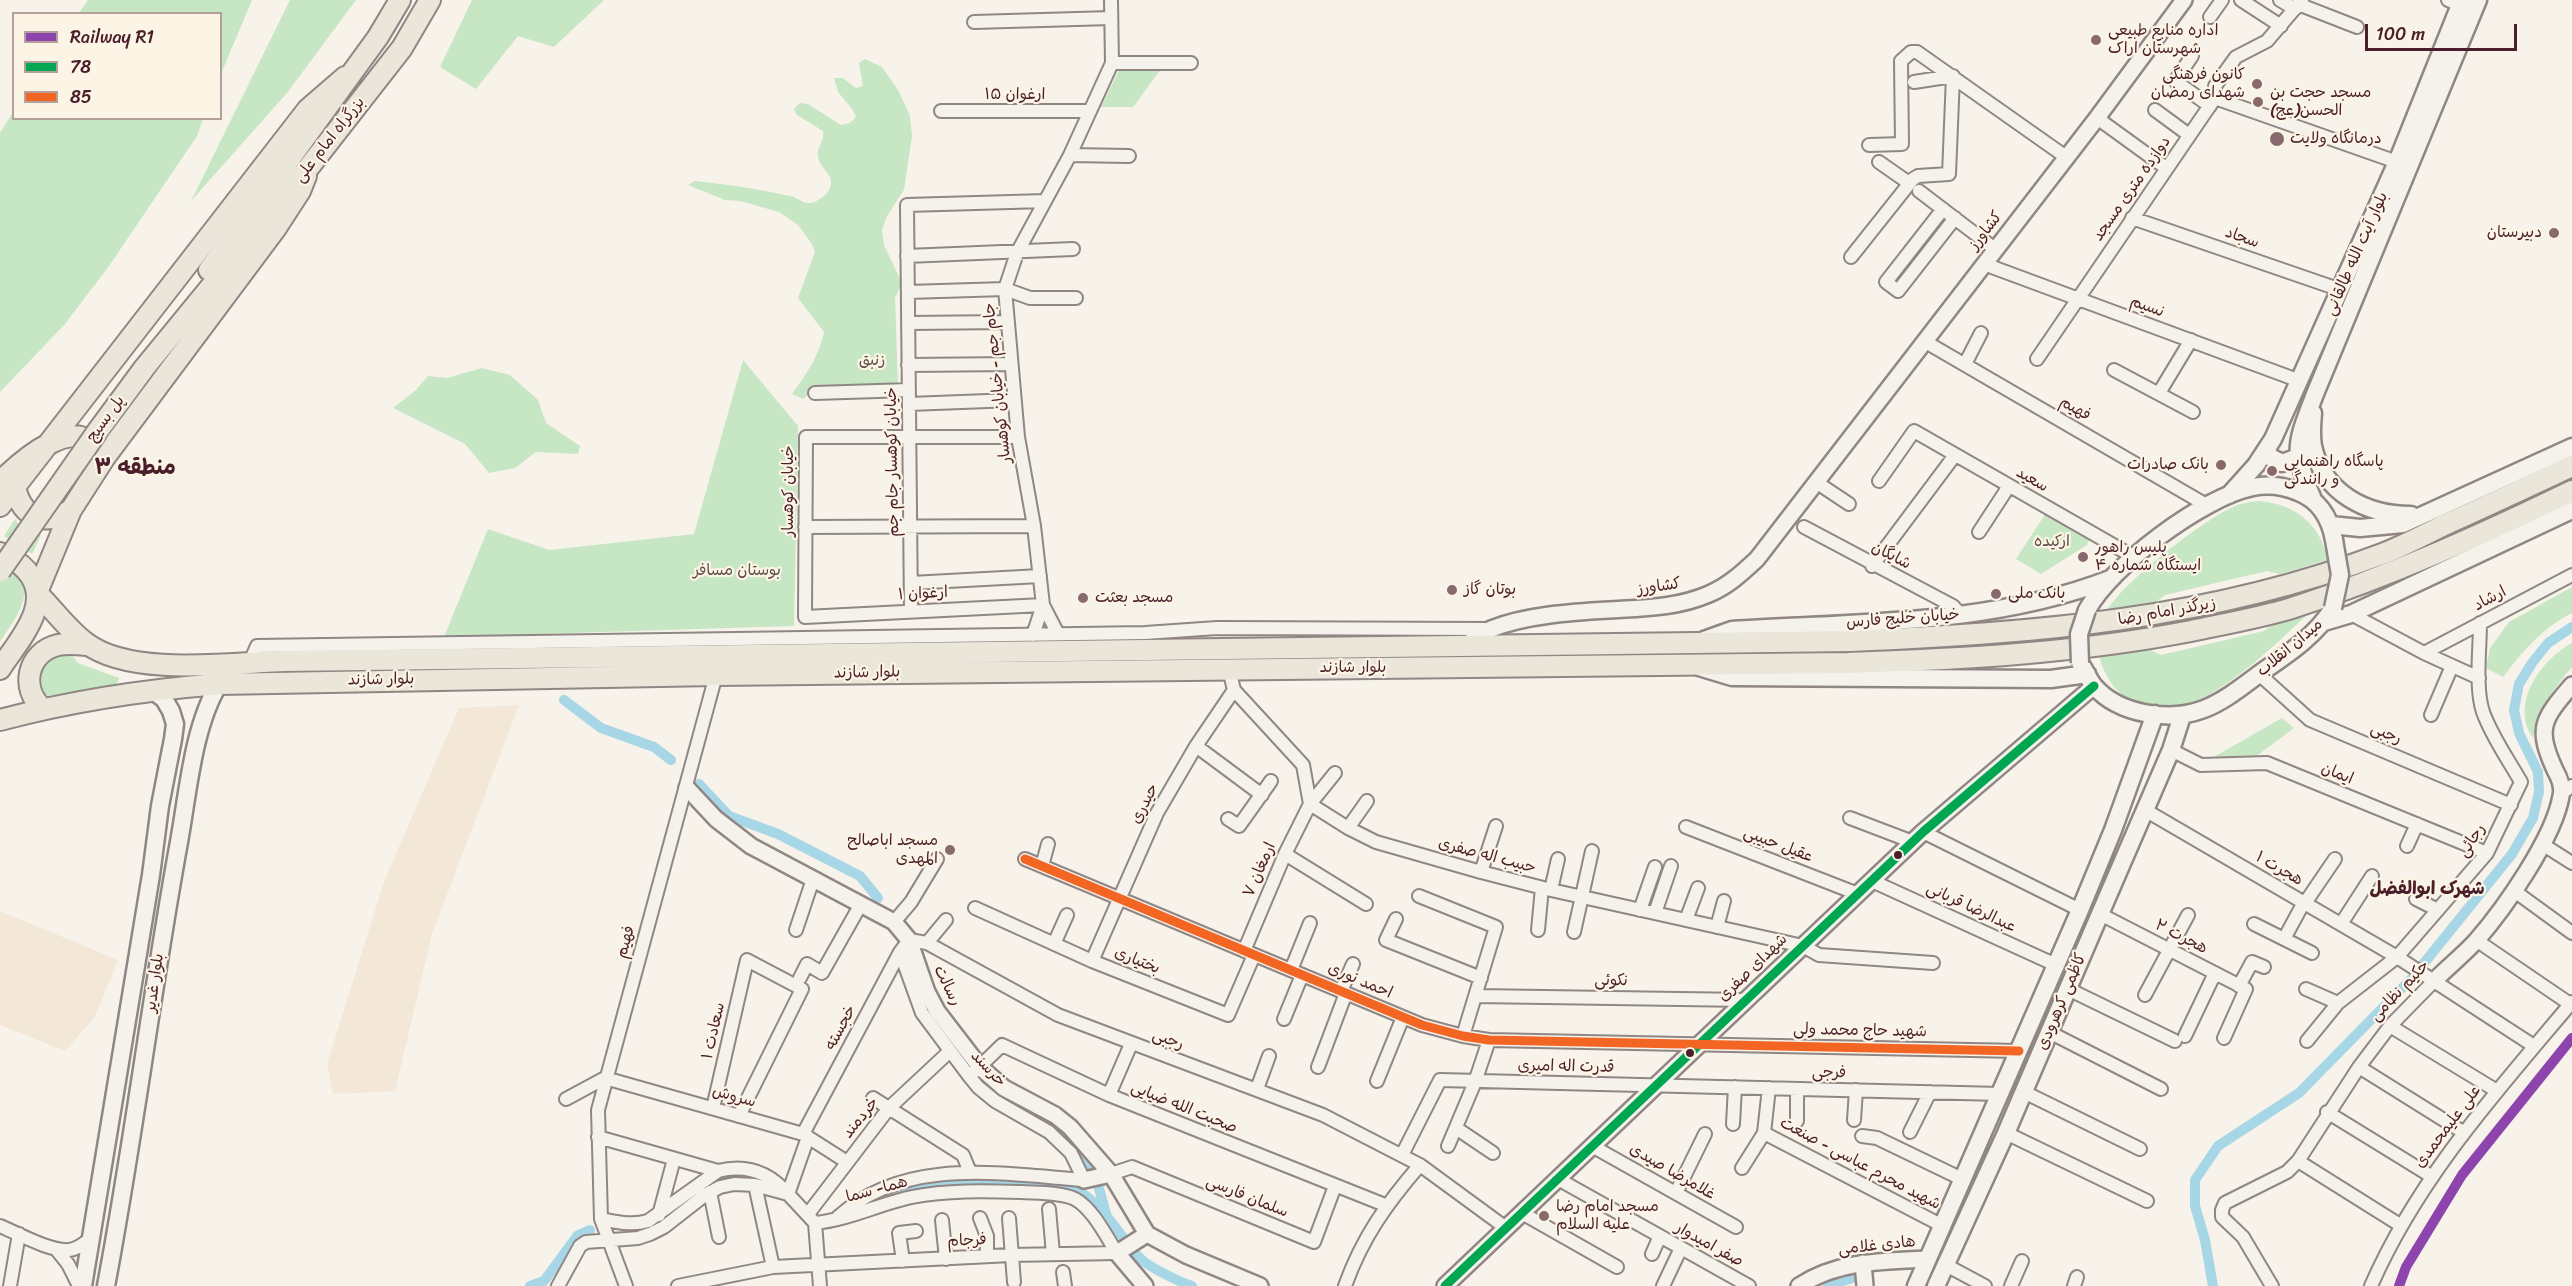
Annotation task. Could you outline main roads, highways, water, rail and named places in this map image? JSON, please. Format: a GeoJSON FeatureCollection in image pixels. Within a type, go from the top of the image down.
{"type":"FeatureCollection","features":[{"type":"Feature","properties":{"kind":"main road","name":"بزرگراه امام علی"},"geometry":{"type":"LineString","coordinates":[[217,270],[350,74],[378,37],[400,0]]}},
{"type":"Feature","properties":{"kind":"main road","name":"بزرگراه امام علی"},"geometry":{"type":"LineString","coordinates":[[217,270],[309,167],[402,48],[430,0]]}},
{"type":"Feature","properties":{"kind":"main road","name":"بلوار آیت الله طالقانی"},"geometry":{"type":"LineString","coordinates":[[2312,497],[2300,469],[2299,436],[2478,0]]}},
{"type":"Feature","properties":{"kind":"main road","name":"بلوار آیت الله طالقانی"},"geometry":{"type":"LineString","coordinates":[[2229,495],[2267,450],[2300,381],[2397,162],[2457,2]]}},
{"type":"Feature","properties":{"kind":"main road"},"geometry":{"type":"LineString","coordinates":[[0,506],[7,485],[48,445],[308,109],[350,74]]}},
{"type":"Feature","properties":{"kind":"main road"},"geometry":{"type":"LineString","coordinates":[[0,669],[34,615],[38,592],[71,510],[105,457],[276,228],[300,192],[309,167]]}},
{"type":"Feature","properties":{"kind":"main road","name":"پل بسیج"},"geometry":{"type":"LineString","coordinates":[[0,554],[93,428],[145,366],[217,270]]}},
{"type":"Feature","properties":{"kind":"main road"},"geometry":{"type":"LineString","coordinates":[[2315,394],[2313,446],[2332,483],[2356,503],[2372,511],[2389,515],[2427,515]]}},
{"type":"Feature","properties":{"kind":"main road","name":"پل بسیج"},"geometry":{"type":"LineString","coordinates":[[0,571],[93,428]]}},
{"type":"Feature","properties":{"kind":"main road"},"geometry":{"type":"LineString","coordinates":[[48,445],[66,436],[84,439],[96,453],[97,471]]}},
{"type":"Feature","properties":{"kind":"main road"},"geometry":{"type":"LineString","coordinates":[[2333,533],[2403,524],[2427,515],[2539,460],[2572,447]]}},
{"type":"Feature","properties":{"kind":"main road"},"geometry":{"type":"LineString","coordinates":[[2267,450],[2270,457],[2282,463],[2298,457]]}},
{"type":"Feature","properties":{"kind":"main road","name":"زیرگذر امام رضا"},"geometry":{"type":"LineString","coordinates":[[1737,642],[1851,641],[1993,634],[2079,626],[2176,612],[2296,583],[2383,554],[2572,466]]}},
{"type":"Feature","properties":{"kind":"main road"},"geometry":{"type":"LineString","coordinates":[[7,485],[22,505],[36,517],[48,519],[60,517],[71,510]]}},
{"type":"Feature","properties":{"kind":"main road"},"geometry":{"type":"LineString","coordinates":[[1693,665],[1732,677],[2051,679],[2087,674],[2079,634],[2087,610],[2109,579],[2134,557],[2208,506],[2229,495],[2253,487],[2274,486],[2291,489],[2312,497]]}},
{"type":"Feature","properties":{"kind":"main road","name":"زیرگذر امام رضا"},"geometry":{"type":"LineString","coordinates":[[1737,665],[1942,660],[2021,655],[2100,647],[2233,622],[2291,608],[2387,574],[2572,491]]}},
{"type":"Feature","properties":{"kind":"main road","name":"میدان انقلاب"},"geometry":{"type":"LineString","coordinates":[[2087,674],[2110,699],[2130,709],[2182,716],[2223,699],[2259,674],[2328,615],[2340,575],[2333,533],[2312,497]]}},
{"type":"Feature","properties":{"kind":"main road"},"geometry":{"type":"LineString","coordinates":[[2328,615],[2351,614],[2572,510]]}},
{"type":"Feature","properties":{"kind":"main road","name":"بلوار شازند"},"geometry":{"type":"LineString","coordinates":[[0,554],[18,562],[31,576],[38,592],[87,645],[106,655],[146,664],[250,662],[398,652],[913,645],[1246,650],[1737,642]]}},
{"type":"Feature","properties":{"kind":"main road","name":"خیابان خلیج فارس"},"geometry":{"type":"LineString","coordinates":[[1694,643],[1732,630],[1961,615],[2025,605],[2076,592],[2109,579]]}},
{"type":"Feature","properties":{"kind":"main road"},"geometry":{"type":"LineString","coordinates":[[43,709],[34,701],[28,684],[28,675],[39,658],[57,645],[87,645]]}},
{"type":"Feature","properties":{"kind":"main road","name":"بلوار شازند"},"geometry":{"type":"LineString","coordinates":[[0,720],[43,709],[152,690],[219,684],[716,675],[1737,665]]}},
{"type":"Feature","properties":{"kind":"main road","name":"بلوار غدیر"},"geometry":{"type":"LineString","coordinates":[[106,1286],[160,944],[198,740],[207,705],[219,684]]}},
{"type":"Feature","properties":{"kind":"main road","name":"بلوار غدیر"},"geometry":{"type":"LineString","coordinates":[[81,1286],[175,724],[164,699],[152,690]]}},
{"type":"Feature","properties":{"kind":"main road","name":"کاظمی کرهرودی"},"geometry":{"type":"LineString","coordinates":[[1916,1286],[2080,910],[2113,830],[2155,714]]}},
{"type":"Feature","properties":{"kind":"main road","name":"کاظمی کرهرودی"},"geometry":{"type":"LineString","coordinates":[[1936,1286],[1944,1264],[2024,1092],[2171,750],[2182,716]]}},
{"type":"Feature","properties":{"kind":"main road"},"geometry":{"type":"LineString","coordinates":[[173,739],[184,733],[192,734],[198,740]]}},
{"type":"Feature","properties":{"kind":"main road"},"geometry":{"type":"LineString","coordinates":[[2135,767],[2160,776]]}},
{"type":"Feature","properties":{"kind":"waterway"},"geometry":{"type":"LineString","coordinates":[[2213,1286],[2205,1240],[2195,1206],[2195,1180],[2218,1146],[2299,1093],[2412,978],[2512,854],[2533,818],[2539,792],[2538,772],[2519,733],[2514,710],[2519,684],[2548,643],[2572,627]]}},
{"type":"Feature","properties":{"kind":"waterway"},"geometry":{"type":"LineString","coordinates":[[564,700],[601,728],[654,747],[671,760]]}},
{"type":"Feature","properties":{"kind":"waterway"},"geometry":{"type":"LineString","coordinates":[[699,784],[729,816],[778,834],[860,876],[878,898]]}},
{"type":"Feature","properties":{"kind":"waterway"},"geometry":{"type":"LineString","coordinates":[[971,1069],[998,1093],[1045,1121],[1074,1142],[1086,1156],[1093,1170],[1106,1213]]}},
{"type":"Feature","properties":{"kind":"waterway"},"geometry":{"type":"LineString","coordinates":[[641,1228],[668,1216],[715,1182],[744,1173]]}},
{"type":"Feature","properties":{"kind":"waterway"},"geometry":{"type":"LineString","coordinates":[[854,1209],[897,1194],[942,1184],[1017,1184],[1076,1191],[1094,1202],[1144,1262],[1192,1286]]}},
{"type":"Feature","properties":{"kind":"waterway"},"geometry":{"type":"LineString","coordinates":[[530,1286],[544,1281],[578,1235],[590,1230]]}},
{"type":"Feature","properties":{"kind":"waterway"},"geometry":{"type":"LineString","coordinates":[[1828,1286],[1852,1278]]}},
{"type":"Feature","properties":{"kind":"rail line","name":"R1"},"geometry":{"type":"LineString","coordinates":[[2399,1286],[2406,1267],[2462,1175],[2572,1038]]}},
{"type":"Feature","properties":{"kind":"place","name":"اداره منابع طبیعی شهرستان اراک"},"geometry":{"type":"Point","coordinates":[2096,40]}},
{"type":"Feature","properties":{"kind":"place","name":"کانون فرهنگی شهدای رمضان"},"geometry":{"type":"Point","coordinates":[2257,84]}},
{"type":"Feature","properties":{"kind":"place","name":"مسجد حجت بن الحسن(عج)"},"geometry":{"type":"Point","coordinates":[2258,102]}},
{"type":"Feature","properties":{"kind":"place","name":"درمانگاه ولایت"},"geometry":{"type":"Point","coordinates":[2277,139]}},
{"type":"Feature","properties":{"kind":"place","name":"دبیرستان"},"geometry":{"type":"Point","coordinates":[2554,233]}},
{"type":"Feature","properties":{"kind":"place","name":"بانک صادرات"},"geometry":{"type":"Point","coordinates":[2221,465]}},
{"type":"Feature","properties":{"kind":"place","name":"پاسگاه راهنمایی و رانندگی"},"geometry":{"type":"Point","coordinates":[2272,471]}},
{"type":"Feature","properties":{"kind":"place","name":"پلیس راهور ایستگاه شماره ۴"},"geometry":{"type":"Point","coordinates":[2083,557]}},
{"type":"Feature","properties":{"kind":"place","name":"بوتان گاز"},"geometry":{"type":"Point","coordinates":[1452,590]}},
{"type":"Feature","properties":{"kind":"place","name":"بانک ملی"},"geometry":{"type":"Point","coordinates":[1996,594]}},
{"type":"Feature","properties":{"kind":"place","name":"مسجد بعثت"},"geometry":{"type":"Point","coordinates":[1083,598]}},
{"type":"Feature","properties":{"kind":"place","name":"مسجد اباصالح المهدی"},"geometry":{"type":"Point","coordinates":[950,850]}},
{"type":"Feature","properties":{"kind":"place","name":"مسجد امام رضا علیه السلام"},"geometry":{"type":"Point","coordinates":[1544,1216]}},
{"type":"Feature","properties":{"kind":"district","name":"منطقه ۳"},"geometry":{"type":"Point","coordinates":[135,468]}},
{"type":"Feature","properties":{"kind":"district","name":"شهرک ابوالفضل"},"geometry":{"type":"Point","coordinates":[2427,889]}},
{"type":"Feature","properties":{"kind":"park label","name":"زنبق"},"geometry":{"type":"Point","coordinates":[872,361]}},
{"type":"Feature","properties":{"kind":"park label","name":"ارکیده"},"geometry":{"type":"Point","coordinates":[2052,542]}},
{"type":"Feature","properties":{"kind":"park label","name":"بوستان مسافر"},"geometry":{"type":"Point","coordinates":[737,571]}}]}
